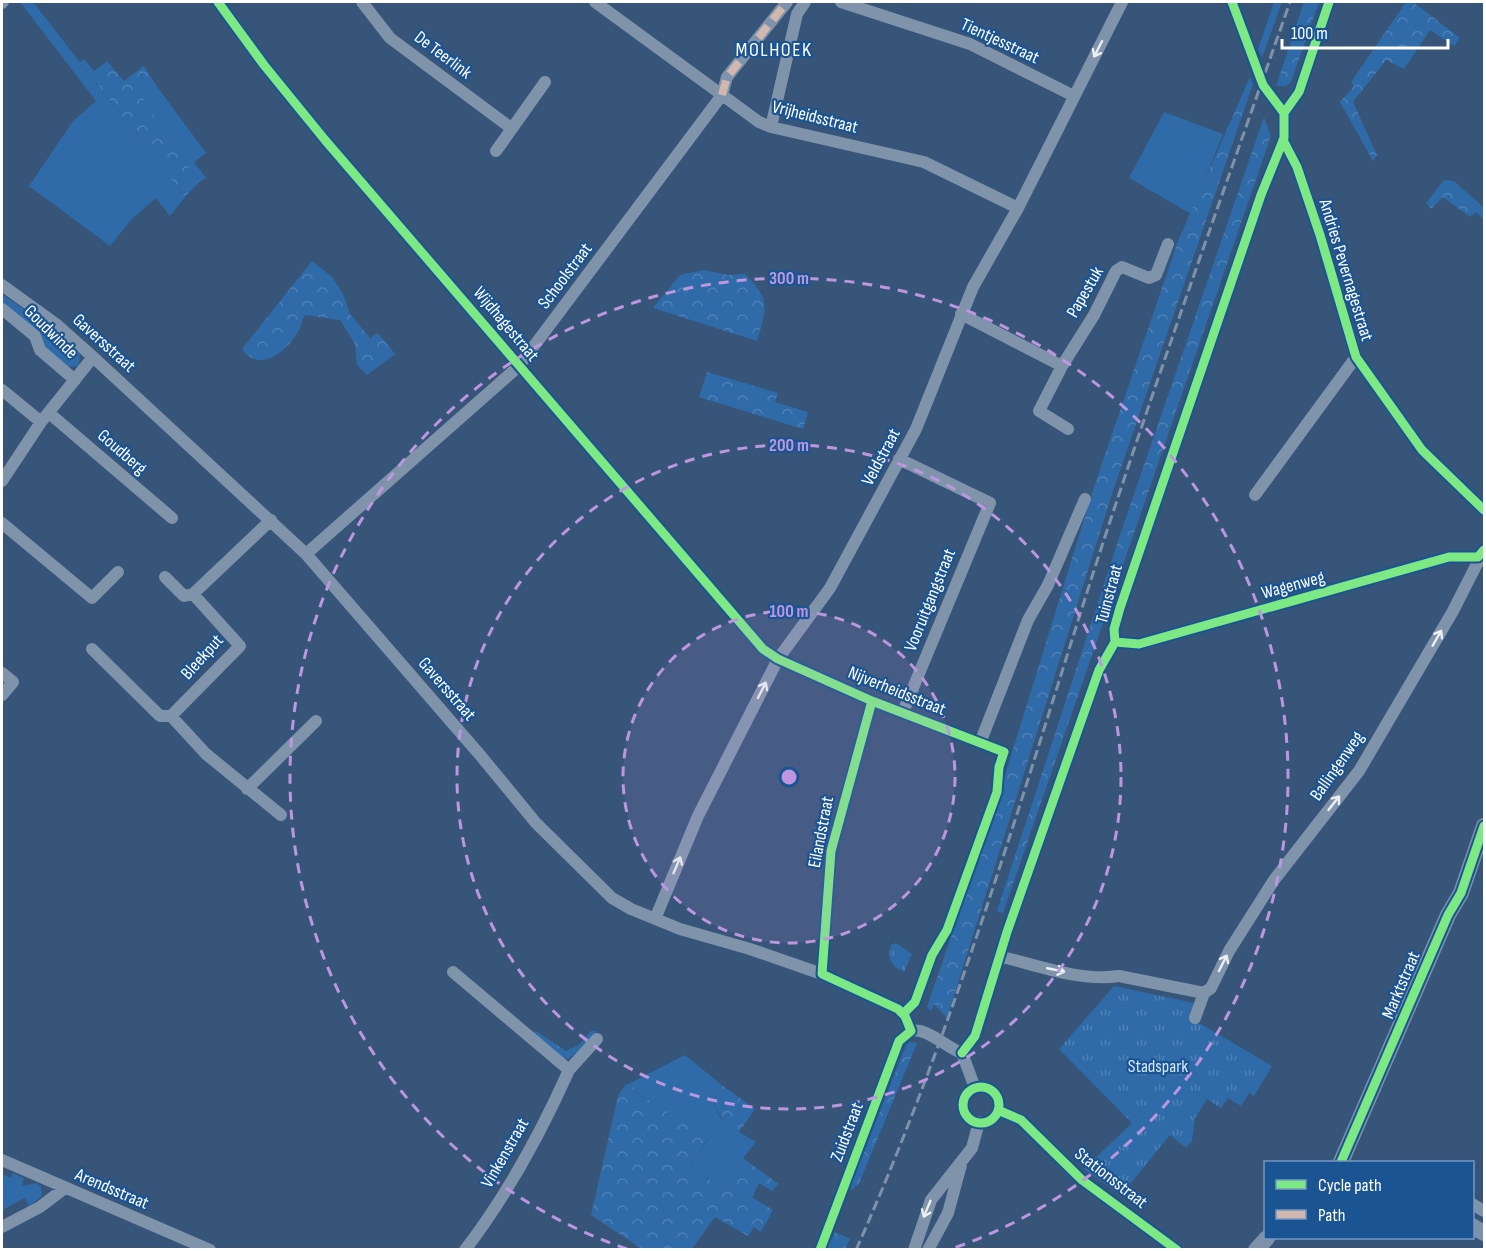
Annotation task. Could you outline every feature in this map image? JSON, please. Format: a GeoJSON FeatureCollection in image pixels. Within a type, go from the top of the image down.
{"type":"FeatureCollection","features":[{"type":"Feature","properties":{"kind":"main road","name":"Marktstraat"},"geometry":{"type":"LineString","coordinates":[[1344,1161],[1444,924],[1468,876],[1485,826]]}},
{"type":"Feature","properties":{"kind":"main road"},"geometry":{"type":"LineString","coordinates":[[1256,1250],[1267,1239]]}},
{"type":"Feature","properties":{"kind":"street","name":"Wijdhagestraat"},"geometry":{"type":"LineString","coordinates":[[218,2],[264,65],[325,140],[460,294],[519,366],[763,649],[778,659]]}},
{"type":"Feature","properties":{"kind":"street","name":"De Teerlink"},"geometry":{"type":"LineString","coordinates":[[362,2],[390,38],[511,128]]}},
{"type":"Feature","properties":{"kind":"street","name":"Vrijheidsstraat"},"geometry":{"type":"LineString","coordinates":[[595,2],[759,122],[771,127],[924,162],[1018,208]]}},
{"type":"Feature","properties":{"kind":"street","name":"Schoolstraat"},"geometry":{"type":"LineString","coordinates":[[306,554],[519,366],[722,95],[727,77],[787,2]]}},
{"type":"Feature","properties":{"kind":"street"},"geometry":{"type":"LineString","coordinates":[[771,127],[797,14],[805,2]]}},
{"type":"Feature","properties":{"kind":"street","name":"Tientjesstraat"},"geometry":{"type":"LineString","coordinates":[[841,2],[970,44],[1074,96]]}},
{"type":"Feature","properties":{"kind":"street","name":"Veldstraat"},"geometry":{"type":"LineString","coordinates":[[655,919],[698,816],[778,659],[830,588],[916,429],[973,286],[1018,208],[1122,2]]}},
{"type":"Feature","properties":{"kind":"street"},"geometry":{"type":"LineString","coordinates":[[1232,2],[1263,85],[1284,113]]}},
{"type":"Feature","properties":{"kind":"street"},"geometry":{"type":"LineString","coordinates":[[1283,140],[1284,113],[1299,92],[1329,2]]}},
{"type":"Feature","properties":{"kind":"street"},"geometry":{"type":"LineString","coordinates":[[495,151],[545,82]]}},
{"type":"Feature","properties":{"kind":"street","name":"Andries Pevernagestraat"},"geometry":{"type":"LineString","coordinates":[[1283,140],[1297,166],[1356,357],[1387,405],[1422,450],[1485,510]]}},
{"type":"Feature","properties":{"kind":"street","name":"Tuinstraat"},"geometry":{"type":"LineString","coordinates":[[962,1053],[975,1036],[999,956],[1099,670],[1115,642],[1114,629],[1124,596],[1261,195],[1283,140]]}},
{"type":"Feature","properties":{"kind":"street","name":"Papestuk"},"geometry":{"type":"LineString","coordinates":[[1068,429],[1039,411],[1062,366],[1094,315],[1116,271],[1122,267],[1149,278],[1156,275],[1168,244]]}},
{"type":"Feature","properties":{"kind":"street","name":"Gaversstraat"},"geometry":{"type":"LineString","coordinates":[[2,285],[56,324],[306,554],[466,738],[536,823],[612,898],[655,919],[822,974],[898,1009],[905,1016],[911,1032]]}},
{"type":"Feature","properties":{"kind":"street","name":"Goudwinde"},"geometry":{"type":"LineString","coordinates":[[2,309],[35,336],[40,350],[75,380]]}},
{"type":"Feature","properties":{"kind":"street"},"geometry":{"type":"LineString","coordinates":[[961,314],[1062,366]]}},
{"type":"Feature","properties":{"kind":"street"},"geometry":{"type":"LineString","coordinates":[[2,481],[45,417],[93,357]]}},
{"type":"Feature","properties":{"kind":"street","name":"Andries Pevernagestraat"},"geometry":{"type":"LineString","coordinates":[[1255,495],[1356,357]]}},
{"type":"Feature","properties":{"kind":"street","name":"Goudberg"},"geometry":{"type":"LineString","coordinates":[[4,393],[45,417],[172,518]]}},
{"type":"Feature","properties":{"kind":"street","name":"Vooruitgangstraat"},"geometry":{"type":"LineString","coordinates":[[899,459],[990,503],[903,712]]}},
{"type":"Feature","properties":{"kind":"street"},"geometry":{"type":"LineString","coordinates":[[980,743],[1029,620],[1048,585],[1085,498]]}},
{"type":"Feature","properties":{"kind":"street"},"geometry":{"type":"LineString","coordinates":[[193,594],[271,520]]}},
{"type":"Feature","properties":{"kind":"street"},"geometry":{"type":"LineString","coordinates":[[2,523],[92,598],[118,572]]}},
{"type":"Feature","properties":{"kind":"street","name":"Wagenweg"},"geometry":{"type":"LineString","coordinates":[[1115,642],[1139,644],[1449,557],[1481,554]]}},
{"type":"Feature","properties":{"kind":"street","name":"Ballingenweg"},"geometry":{"type":"LineString","coordinates":[[1195,1018],[1204,993],[1211,988],[1229,951],[1274,880],[1359,771],[1453,611],[1481,554]]}},
{"type":"Feature","properties":{"kind":"street","name":"Bleekput"},"geometry":{"type":"LineString","coordinates":[[165,577],[184,596],[193,594],[240,646],[171,716]]}},
{"type":"Feature","properties":{"kind":"street"},"geometry":{"type":"LineString","coordinates":[[92,650],[160,716],[171,716],[206,754],[246,789],[281,815]]}},
{"type":"Feature","properties":{"kind":"street","name":"Nijverheidsstraat"},"geometry":{"type":"LineString","coordinates":[[778,659],[872,701],[1004,752]]}},
{"type":"Feature","properties":{"kind":"street"},"geometry":{"type":"LineString","coordinates":[[2,673],[13,682],[2,695]]}},
{"type":"Feature","properties":{"kind":"street","name":"Eilandstraat"},"geometry":{"type":"LineString","coordinates":[[822,974],[831,851],[872,701]]}},
{"type":"Feature","properties":{"kind":"street"},"geometry":{"type":"LineString","coordinates":[[246,789],[316,721]]}},
{"type":"Feature","properties":{"kind":"street"},"geometry":{"type":"LineString","coordinates":[[999,956],[1105,979],[1119,976],[1204,993]]}},
{"type":"Feature","properties":{"kind":"street"},"geometry":{"type":"LineString","coordinates":[[453,972],[569,1070]]}},
{"type":"Feature","properties":{"kind":"street"},"geometry":{"type":"LineString","coordinates":[[911,1032],[919,1031],[962,1053],[975,1088]]}},
{"type":"Feature","properties":{"kind":"street","name":"Zuidstraat"},"geometry":{"type":"LineString","coordinates":[[820,1250],[899,1041],[911,1032]]}},
{"type":"Feature","properties":{"kind":"street","name":"Vinkenstraat"},"geometry":{"type":"LineString","coordinates":[[465,1250],[484,1225],[534,1143],[569,1070],[597,1039]]}},
{"type":"Feature","properties":{"kind":"street"},"geometry":{"type":"LineString","coordinates":[[983,1087],[993,1092],[998,1100],[998,1110],[992,1119],[979,1122],[969,1118],[964,1106],[966,1096],[975,1088],[983,1087]]}},
{"type":"Feature","properties":{"kind":"street","name":"Stationsstraat"},"geometry":{"type":"LineString","coordinates":[[998,1110],[1021,1120],[1082,1180],[1177,1250]]}},
{"type":"Feature","properties":{"kind":"street"},"geometry":{"type":"LineString","coordinates":[[914,1250],[931,1200],[940,1185],[961,1164],[975,1141],[979,1122]]}},
{"type":"Feature","properties":{"kind":"street","name":"Arendsstraat"},"geometry":{"type":"LineString","coordinates":[[2,1160],[208,1249]]}},
{"type":"Feature","properties":{"kind":"street"},"geometry":{"type":"LineString","coordinates":[[928,1250],[948,1213],[961,1164]]}},
{"type":"Feature","properties":{"kind":"street"},"geometry":{"type":"LineString","coordinates":[[2,1227],[40,1208],[65,1188]]}},
{"type":"Feature","properties":{"kind":"green space"},"geometry":{"type":"Polygon","coordinates":[[[20,2],[33,2],[185,197],[170,216],[156,198],[132,219],[110,246],[29,186],[73,121],[96,101],[20,2]]]}},
{"type":"Feature","properties":{"kind":"green space"},"geometry":{"type":"Polygon","coordinates":[[[1274,2],[1282,2],[1262,58],[1258,49],[1274,2]]]}},
{"type":"Feature","properties":{"kind":"green space"},"geometry":{"type":"Polygon","coordinates":[[[1304,2],[1319,2],[1291,82],[1286,86],[1276,86],[1304,2]]]}},
{"type":"Feature","properties":{"kind":"green space"},"geometry":{"type":"Polygon","coordinates":[[[1406,2],[1413,2],[1460,38],[1454,46],[1430,30],[1404,69],[1386,60],[1353,102],[1377,155],[1373,161],[1340,102],[1354,86],[1351,82],[1406,2]]]}},
{"type":"Feature","properties":{"kind":"green space"},"geometry":{"type":"Polygon","coordinates":[[[84,59],[94,71],[107,61],[124,81],[144,66],[156,85],[141,95],[199,182],[185,197],[80,62],[84,59]]]}},
{"type":"Feature","properties":{"kind":"green space"},"geometry":{"type":"Polygon","coordinates":[[[1250,77],[1253,84],[1113,491],[947,1018],[934,1004],[931,1011],[927,1007],[994,811],[1096,481],[1178,241],[1250,77]]]}},
{"type":"Feature","properties":{"kind":"green space"},"geometry":{"type":"Polygon","coordinates":[[[156,85],[206,153],[194,162],[206,178],[199,182],[140,94],[156,85]]]}},
{"type":"Feature","properties":{"kind":"green space"},"geometry":{"type":"Polygon","coordinates":[[[1164,112],[1223,134],[1191,214],[1129,178],[1164,112]]]}},
{"type":"Feature","properties":{"kind":"green space"},"geometry":{"type":"Polygon","coordinates":[[[1264,117],[1271,136],[1003,913],[997,911],[1122,529],[1264,117]]]}},
{"type":"Feature","properties":{"kind":"green space"},"geometry":{"type":"Polygon","coordinates":[[[1444,180],[1454,181],[1484,208],[1484,220],[1476,212],[1470,217],[1443,197],[1431,209],[1426,203],[1444,180]]]}},
{"type":"Feature","properties":{"kind":"green space"},"geometry":{"type":"Polygon","coordinates":[[[312,261],[332,277],[343,294],[350,314],[370,338],[378,333],[395,354],[367,375],[357,365],[355,344],[340,320],[305,315],[300,328],[289,344],[282,351],[265,360],[257,360],[242,349],[312,261]]]}},
{"type":"Feature","properties":{"kind":"green space"},"geometry":{"type":"Polygon","coordinates":[[[704,270],[728,275],[745,274],[759,291],[763,298],[764,312],[757,341],[653,308],[680,275],[704,270]]]}},
{"type":"Feature","properties":{"kind":"green space"},"geometry":{"type":"Polygon","coordinates":[[[2,294],[59,334],[80,354],[79,366],[67,367],[42,346],[2,304],[2,294]]]}},
{"type":"Feature","properties":{"kind":"green space"},"geometry":{"type":"Polygon","coordinates":[[[707,372],[778,393],[775,402],[808,412],[803,429],[699,397],[707,372]]]}},
{"type":"Feature","properties":{"kind":"green space"},"geometry":{"type":"Polygon","coordinates":[[[896,943],[912,954],[904,972],[893,965],[890,958],[891,945],[896,943]]]}},
{"type":"Feature","properties":{"kind":"green space","name":"Stadspark"},"geometry":{"type":"Polygon","coordinates":[[[1114,986],[1194,1003],[1191,1018],[1272,1066],[1254,1096],[1249,1093],[1241,1106],[1228,1098],[1221,1108],[1207,1099],[1195,1118],[1192,1141],[1186,1148],[1170,1135],[1121,1195],[1084,1169],[1132,1123],[1059,1049],[1114,986]]]}},
{"type":"Feature","properties":{"kind":"green space"},"geometry":{"type":"Polygon","coordinates":[[[536,1031],[566,1051],[579,1045],[591,1031],[597,1031],[584,1047],[568,1059],[561,1058],[531,1034],[536,1031]]]}},
{"type":"Feature","properties":{"kind":"green space"},"geometry":{"type":"Polygon","coordinates":[[[908,1043],[917,1043],[858,1186],[855,1186],[853,1190],[850,1188],[902,1055],[908,1043]]]}},
{"type":"Feature","properties":{"kind":"green space"},"geometry":{"type":"Polygon","coordinates":[[[685,1055],[723,1086],[714,1104],[722,1119],[756,1142],[743,1158],[725,1189],[690,1168],[708,1139],[639,1094],[630,1083],[685,1055]]]}},
{"type":"Feature","properties":{"kind":"green space"},"geometry":{"type":"Polygon","coordinates":[[[630,1083],[639,1094],[708,1138],[690,1168],[725,1189],[743,1158],[778,1184],[772,1191],[759,1183],[752,1197],[773,1210],[761,1232],[754,1227],[748,1236],[715,1217],[692,1249],[642,1249],[591,1215],[618,1096],[625,1085],[630,1083]]]}},
{"type":"Feature","properties":{"kind":"green space"},"geometry":{"type":"Polygon","coordinates":[[[723,1086],[755,1109],[739,1132],[726,1123],[715,1109],[716,1093],[723,1086]]]}},
{"type":"Feature","properties":{"kind":"green space"},"geometry":{"type":"Polygon","coordinates":[[[13,1173],[24,1178],[22,1186],[37,1183],[41,1187],[42,1196],[29,1206],[25,1198],[2,1210],[2,1174],[11,1178],[13,1173]]]}},
{"type":"Feature","properties":{"kind":"green space"},"geometry":{"type":"Polygon","coordinates":[[[835,1232],[850,1239],[845,1249],[827,1249],[835,1232]]]}},
{"type":"Feature","properties":{"kind":"railway"},"geometry":{"type":"LineString","coordinates":[[856,1250],[923,1087],[982,921],[1137,439],[1290,2]]}},
{"type":"Feature","properties":{"kind":"marked path"},"geometry":{"type":"LineString","coordinates":[[722,95],[727,77],[787,2]]}},
{"type":"Feature","properties":{"kind":"cycle path"},"geometry":{"type":"LineString","coordinates":[[218,2],[264,65],[325,140],[763,649],[778,659],[872,701],[1004,752],[999,767],[997,792],[947,930],[932,955],[915,1002],[903,1014]]}},
{"type":"Feature","properties":{"kind":"cycle path"},"geometry":{"type":"LineString","coordinates":[[1232,2],[1263,85],[1284,113]]}},
{"type":"Feature","properties":{"kind":"cycle path"},"geometry":{"type":"LineString","coordinates":[[962,1053],[975,1036],[1007,932],[1099,670],[1115,642],[1114,629],[1120,608],[1261,195],[1284,138],[1284,113],[1299,92],[1329,2]]}},
{"type":"Feature","properties":{"kind":"cycle path"},"geometry":{"type":"LineString","coordinates":[[1283,140],[1297,167],[1320,235],[1356,357],[1422,450],[1484,510]]}},
{"type":"Feature","properties":{"kind":"cycle path"},"geometry":{"type":"LineString","coordinates":[[1115,642],[1139,644],[1449,557],[1478,557],[1484,550]]}},
{"type":"Feature","properties":{"kind":"cycle path"},"geometry":{"type":"LineString","coordinates":[[872,701],[831,851],[822,974],[898,1009],[905,1016],[911,1031]]}},
{"type":"Feature","properties":{"kind":"cycle path"},"geometry":{"type":"LineString","coordinates":[[1341,1161],[1448,915],[1461,893],[1484,826]]}},
{"type":"Feature","properties":{"kind":"cycle path"},"geometry":{"type":"LineString","coordinates":[[820,1250],[899,1041],[911,1031]]}},
{"type":"Feature","properties":{"kind":"cycle path"},"geometry":{"type":"LineString","coordinates":[[981,1087],[993,1093],[999,1105],[993,1117],[981,1123],[969,1117],[963,1105],[969,1093],[981,1087]]}},
{"type":"Feature","properties":{"kind":"cycle path"},"geometry":{"type":"LineString","coordinates":[[998,1110],[1021,1120],[1082,1180],[1177,1250]]}},
{"type":"Feature","properties":{"kind":"district","name":"MOLHOEK"},"geometry":{"type":"Point","coordinates":[774,50]}}]}
